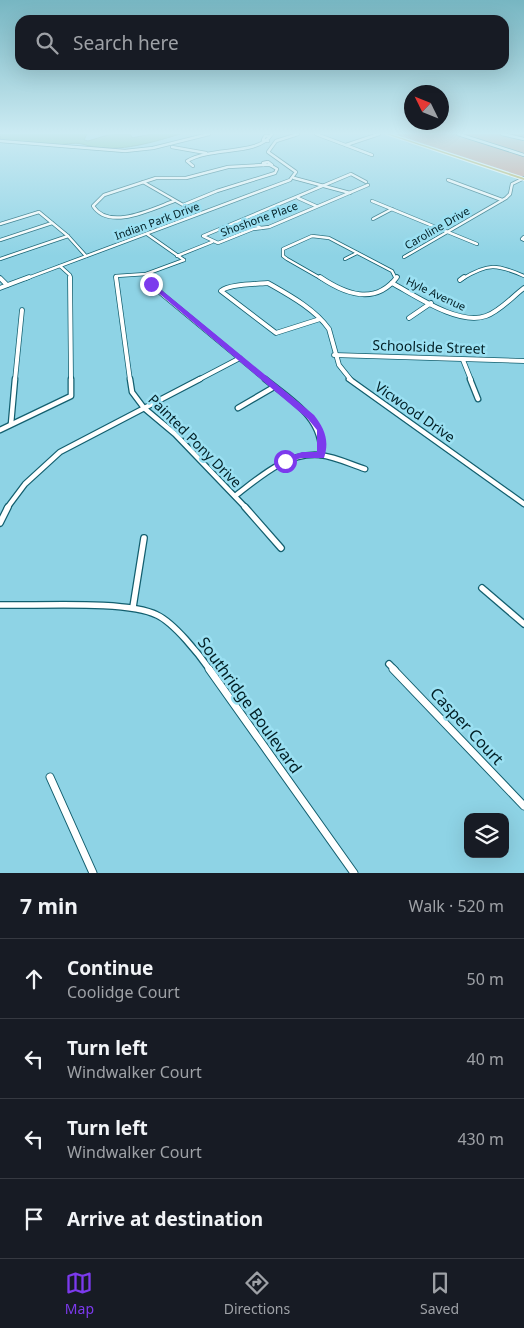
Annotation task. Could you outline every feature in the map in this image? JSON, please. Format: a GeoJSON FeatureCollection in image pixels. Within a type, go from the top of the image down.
{"type":"FeatureCollection","features":[{"type":"Feature","properties":{"kind":"street","name":"Indian Park Drive"},"geometry":{"type":"LineString","coordinates":[[174,201],[125,217],[101,215],[94,210],[93,206],[104,194],[156,178],[196,177],[204,175]]}},
{"type":"Feature","properties":{"kind":"street","name":"Indian Park Drive"},"geometry":{"type":"LineString","coordinates":[[143,182],[183,205],[217,191],[269,175]]}},
{"type":"Feature","properties":{"kind":"street"},"geometry":{"type":"LineString","coordinates":[[295,175],[294,178],[350,193]]}},
{"type":"Feature","properties":{"kind":"street","name":"Shoshone Place"},"geometry":{"type":"LineString","coordinates":[[324,185],[349,175]]}},
{"type":"Feature","properties":{"kind":"street","name":"Shoshone Place"},"geometry":{"type":"LineString","coordinates":[[177,256],[212,242],[218,243],[269,226],[350,193],[367,184],[352,175]]}},
{"type":"Feature","properties":{"kind":"street","name":"Caroline Drive"},"geometry":{"type":"LineString","coordinates":[[404,257],[508,196],[512,184],[524,177]]}},
{"type":"Feature","properties":{"kind":"street","name":"Indian Park Drive"},"geometry":{"type":"LineString","coordinates":[[0,288],[294,178]]}},
{"type":"Feature","properties":{"kind":"street"},"geometry":{"type":"LineString","coordinates":[[448,180],[502,200]]}},
{"type":"Feature","properties":{"kind":"street"},"geometry":{"type":"LineString","coordinates":[[212,242],[203,236],[298,198],[324,185]]}},
{"type":"Feature","properties":{"kind":"street"},"geometry":{"type":"LineString","coordinates":[[298,198],[316,206]]}},
{"type":"Feature","properties":{"kind":"street"},"geometry":{"type":"LineString","coordinates":[[372,201],[477,244]]}},
{"type":"Feature","properties":{"kind":"street"},"geometry":{"type":"LineString","coordinates":[[373,219],[392,209]]}},
{"type":"Feature","properties":{"kind":"street"},"geometry":{"type":"LineString","coordinates":[[0,224],[39,212],[68,236],[86,256]]}},
{"type":"Feature","properties":{"kind":"street"},"geometry":{"type":"LineString","coordinates":[[245,219],[261,228]]}},
{"type":"Feature","properties":{"kind":"street"},"geometry":{"type":"LineString","coordinates":[[0,240],[52,223]]}},
{"type":"Feature","properties":{"kind":"street"},"geometry":{"type":"LineString","coordinates":[[147,234],[184,260],[146,274],[151,284],[311,417],[321,430],[323,441],[321,455]]}},
{"type":"Feature","properties":{"kind":"street"},"geometry":{"type":"LineString","coordinates":[[0,259],[68,236]]}},
{"type":"Feature","properties":{"kind":"street"},"geometry":{"type":"LineString","coordinates":[[320,236],[329,238],[357,253],[396,274],[397,278],[392,283],[366,296],[348,295],[313,272],[290,262],[283,256],[283,249],[302,240],[320,236]]}},
{"type":"Feature","properties":{"kind":"street"},"geometry":{"type":"LineString","coordinates":[[345,259],[357,253]]}},
{"type":"Feature","properties":{"kind":"street"},"geometry":{"type":"LineString","coordinates":[[460,280],[487,265],[497,265],[524,276]]}},
{"type":"Feature","properties":{"kind":"street"},"geometry":{"type":"LineString","coordinates":[[0,430],[71,396],[70,275],[60,266]]}},
{"type":"Feature","properties":{"kind":"street","name":"Painted Pony Drive"},"geometry":{"type":"LineString","coordinates":[[146,274],[116,276],[130,385],[144,408],[175,434],[235,496],[281,548]]}},
{"type":"Feature","properties":{"kind":"street"},"geometry":{"type":"LineString","coordinates":[[0,278],[7,285]]}},
{"type":"Feature","properties":{"kind":"street"},"geometry":{"type":"LineString","coordinates":[[268,283],[320,319],[276,333],[221,291],[225,286],[231,284],[247,286],[268,283]]}},
{"type":"Feature","properties":{"kind":"street","name":"Hyle Avenue"},"geometry":{"type":"LineString","coordinates":[[392,283],[457,315],[484,317],[524,288]]}},
{"type":"Feature","properties":{"kind":"street"},"geometry":{"type":"LineString","coordinates":[[409,318],[431,303]]}},
{"type":"Feature","properties":{"kind":"street"},"geometry":{"type":"LineString","coordinates":[[11,424],[22,310]]}},
{"type":"Feature","properties":{"kind":"street","name":"Vicwood Drive"},"geometry":{"type":"LineString","coordinates":[[320,319],[329,330],[334,355],[339,368],[348,378],[524,504]]}},
{"type":"Feature","properties":{"kind":"street","name":"Schoolside Street"},"geometry":{"type":"LineString","coordinates":[[334,355],[524,361]]}},
{"type":"Feature","properties":{"kind":"street"},"geometry":{"type":"LineString","coordinates":[[0,523],[2,514],[24,485],[40,467],[53,457],[75,443],[240,358]]}},
{"type":"Feature","properties":{"kind":"street"},"geometry":{"type":"LineString","coordinates":[[463,360],[478,399]]}},
{"type":"Feature","properties":{"kind":"street"},"geometry":{"type":"LineString","coordinates":[[238,408],[274,387]]}},
{"type":"Feature","properties":{"kind":"street"},"geometry":{"type":"LineString","coordinates":[[235,496],[285,461],[302,455],[321,455],[365,469]]}},
{"type":"Feature","properties":{"kind":"street"},"geometry":{"type":"LineString","coordinates":[[134,607],[144,538]]}},
{"type":"Feature","properties":{"kind":"street"},"geometry":{"type":"LineString","coordinates":[[482,588],[524,624]]}},
{"type":"Feature","properties":{"kind":"street","name":"Southridge Boulevard"},"geometry":{"type":"LineString","coordinates":[[0,605],[134,607],[158,615],[197,651],[354,873]]}},
{"type":"Feature","properties":{"kind":"street","name":"Casper Court"},"geometry":{"type":"LineString","coordinates":[[389,664],[524,806]]}},
{"type":"Feature","properties":{"kind":"street"},"geometry":{"type":"LineString","coordinates":[[50,778],[93,873]]}},
{"type":"Feature","properties":{"kind":"route"},"geometry":{"type":"LineString","coordinates":[[151,284],[311,417],[321,430],[323,441],[321,455],[302,455],[285,461]]}}]}
